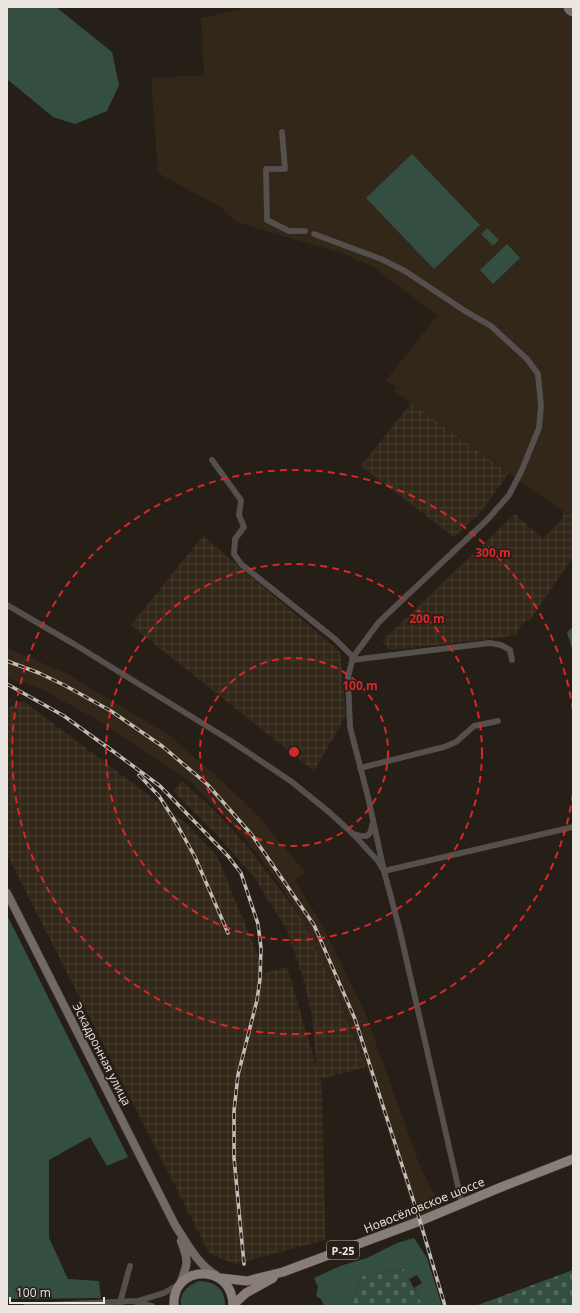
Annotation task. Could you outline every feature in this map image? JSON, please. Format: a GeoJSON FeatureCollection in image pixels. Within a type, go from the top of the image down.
{"type":"FeatureCollection","features":[{"type":"Feature","properties":{"kind":"main road","name":"Эскадронная улица"},"geometry":{"type":"LineString","coordinates":[[7,893],[175,1225]]}},
{"type":"Feature","properties":{"kind":"main road","name":"Новосёловское шоссе"},"geometry":{"type":"LineString","coordinates":[[180,1284],[188,1277],[198,1274],[209,1274],[220,1278],[247,1281],[283,1272],[420,1221],[573,1159]]}},
{"type":"Feature","properties":{"kind":"main road"},"geometry":{"type":"LineString","coordinates":[[175,1225],[200,1262],[209,1272],[220,1278],[230,1290],[233,1305]]}},
{"type":"Feature","properties":{"kind":"main road"},"geometry":{"type":"LineString","coordinates":[[174,1306],[177,1289],[187,1264],[187,1257],[175,1225]]}},
{"type":"Feature","properties":{"kind":"main road","name":"Новосёловское шоссе"},"geometry":{"type":"LineString","coordinates":[[233,1305],[246,1293],[283,1272]]}},
{"type":"Feature","properties":{"kind":"street"},"geometry":{"type":"LineString","coordinates":[[282,132],[285,169],[266,169],[267,220],[289,231],[305,231]]}},
{"type":"Feature","properties":{"kind":"street"},"geometry":{"type":"LineString","coordinates":[[314,234],[382,259],[405,271],[465,311],[491,326],[527,359],[538,374],[541,406],[537,436],[509,495],[488,519],[379,622],[353,658],[348,677],[350,727],[384,871],[400,927],[462,1204]]}},
{"type":"Feature","properties":{"kind":"street"},"geometry":{"type":"LineString","coordinates":[[212,460],[241,500],[238,515],[244,527],[235,539],[234,554],[241,564],[335,639],[353,658]]}},
{"type":"Feature","properties":{"kind":"street"},"geometry":{"type":"LineString","coordinates":[[7,605],[74,644],[231,741],[292,782],[329,812],[352,834],[378,861],[384,871]]}},
{"type":"Feature","properties":{"kind":"street"},"geometry":{"type":"LineString","coordinates":[[353,658],[490,643],[501,645],[510,650],[512,660]]}},
{"type":"Feature","properties":{"kind":"street"},"geometry":{"type":"LineString","coordinates":[[360,768],[444,747],[456,742],[474,726],[498,721]]}},
{"type":"Feature","properties":{"kind":"street"},"geometry":{"type":"LineString","coordinates":[[352,834],[361,836],[368,835],[372,830],[373,820]]}},
{"type":"Feature","properties":{"kind":"street"},"geometry":{"type":"LineString","coordinates":[[384,871],[573,828]]}},
{"type":"Feature","properties":{"kind":"street"},"geometry":{"type":"LineString","coordinates":[[119,1304],[130,1266]]}},
{"type":"Feature","properties":{"kind":"street"},"geometry":{"type":"LineString","coordinates":[[27,1306],[119,1304],[138,1302],[164,1293],[180,1284]]}},
{"type":"Feature","properties":{"kind":"street"},"geometry":{"type":"LineString","coordinates":[[138,1302],[152,1306]]}},
{"type":"Feature","properties":{"kind":"shaded area"},"geometry":{"type":"Polygon","coordinates":[[[249,7],[573,7],[573,513],[564,512],[528,487],[394,391],[397,388],[386,380],[437,316],[375,268],[344,254],[236,222],[222,208],[158,173],[151,78],[204,75],[201,18],[249,7]]]}},
{"type":"Feature","properties":{"kind":"shaded area"},"geometry":{"type":"Polygon","coordinates":[[[411,403],[509,473],[479,514],[454,537],[361,466],[411,403]]]}},
{"type":"Feature","properties":{"kind":"shaded area"},"geometry":{"type":"Polygon","coordinates":[[[564,512],[573,513],[573,557],[530,620],[526,620],[517,631],[516,635],[390,650],[382,641],[515,514],[543,539],[560,522],[564,512]]]}},
{"type":"Feature","properties":{"kind":"shaded area"},"geometry":{"type":"Polygon","coordinates":[[[203,536],[340,652],[346,715],[314,771],[131,625],[203,536]]]}},
{"type":"Feature","properties":{"kind":"shaded area"},"geometry":{"type":"Polygon","coordinates":[[[7,648],[66,673],[170,736],[222,781],[259,817],[305,872],[295,880],[322,925],[364,1010],[420,1166],[440,1205],[436,1210],[399,1224],[411,1213],[410,1200],[374,1088],[353,1032],[334,987],[301,918],[283,889],[248,842],[191,782],[98,720],[41,689],[7,678],[7,648]]]}},
{"type":"Feature","properties":{"kind":"shaded area"},"geometry":{"type":"Polygon","coordinates":[[[23,701],[187,824],[217,856],[265,973],[287,967],[317,1069],[312,1015],[302,974],[286,928],[254,877],[215,833],[173,791],[182,781],[216,812],[248,847],[301,918],[334,987],[366,1067],[320,1079],[322,1087],[325,1240],[234,1264],[209,1253],[7,854],[7,708],[23,701]]]}},
{"type":"Feature","properties":{"kind":"green space"},"geometry":{"type":"Polygon","coordinates":[[[7,7],[56,7],[112,52],[119,85],[107,111],[75,124],[53,117],[7,79],[7,7]]]}},
{"type":"Feature","properties":{"kind":"green space"},"geometry":{"type":"Polygon","coordinates":[[[412,154],[480,225],[434,269],[366,198],[412,154]]]}},
{"type":"Feature","properties":{"kind":"green space"},"geometry":{"type":"Polygon","coordinates":[[[487,228],[499,240],[493,246],[481,234],[487,228]]]}},
{"type":"Feature","properties":{"kind":"green space"},"geometry":{"type":"Polygon","coordinates":[[[507,244],[520,258],[493,284],[480,270],[507,244]]]}},
{"type":"Feature","properties":{"kind":"green space"},"geometry":{"type":"Polygon","coordinates":[[[573,627],[573,652],[567,632],[573,627]]]}},
{"type":"Feature","properties":{"kind":"green space"},"geometry":{"type":"Polygon","coordinates":[[[7,915],[128,1157],[107,1166],[90,1137],[49,1160],[49,1238],[68,1279],[99,1281],[101,1298],[7,1299],[7,915]]]}},
{"type":"Feature","properties":{"kind":"green space"},"geometry":{"type":"Polygon","coordinates":[[[414,1238],[427,1258],[442,1306],[423,1306],[414,1288],[422,1283],[417,1275],[409,1279],[404,1269],[362,1276],[350,1306],[324,1306],[321,1299],[316,1296],[318,1287],[314,1278],[340,1266],[367,1258],[397,1243],[414,1238]]]}},
{"type":"Feature","properties":{"kind":"green space"},"geometry":{"type":"Polygon","coordinates":[[[404,1269],[423,1306],[350,1306],[362,1276],[404,1269]]]}},
{"type":"Feature","properties":{"kind":"green space"},"geometry":{"type":"Polygon","coordinates":[[[573,1270],[573,1306],[475,1306],[573,1270]]]}},
{"type":"Feature","properties":{"kind":"green space"},"geometry":{"type":"Polygon","coordinates":[[[199,1281],[210,1283],[218,1287],[221,1290],[225,1300],[225,1306],[181,1306],[181,1297],[185,1290],[199,1281]]]}},
{"type":"Feature","properties":{"kind":"railway"},"geometry":{"type":"LineString","coordinates":[[7,661],[39,673],[64,685],[111,711],[162,746],[208,785],[252,835],[314,925],[355,1019],[420,1221],[445,1306]]}},
{"type":"Feature","properties":{"kind":"railway"},"geometry":{"type":"LineString","coordinates":[[7,684],[64,716],[111,750]]}},
{"type":"Feature","properties":{"kind":"railway"},"geometry":{"type":"LineString","coordinates":[[106,746],[160,786],[228,856],[241,873],[258,924],[261,948],[260,979],[257,1000],[238,1075],[234,1111],[234,1158],[244,1264]]}},
{"type":"Feature","properties":{"kind":"railway"},"geometry":{"type":"LineString","coordinates":[[139,775],[159,796],[175,821],[195,857],[228,933]]}}]}
